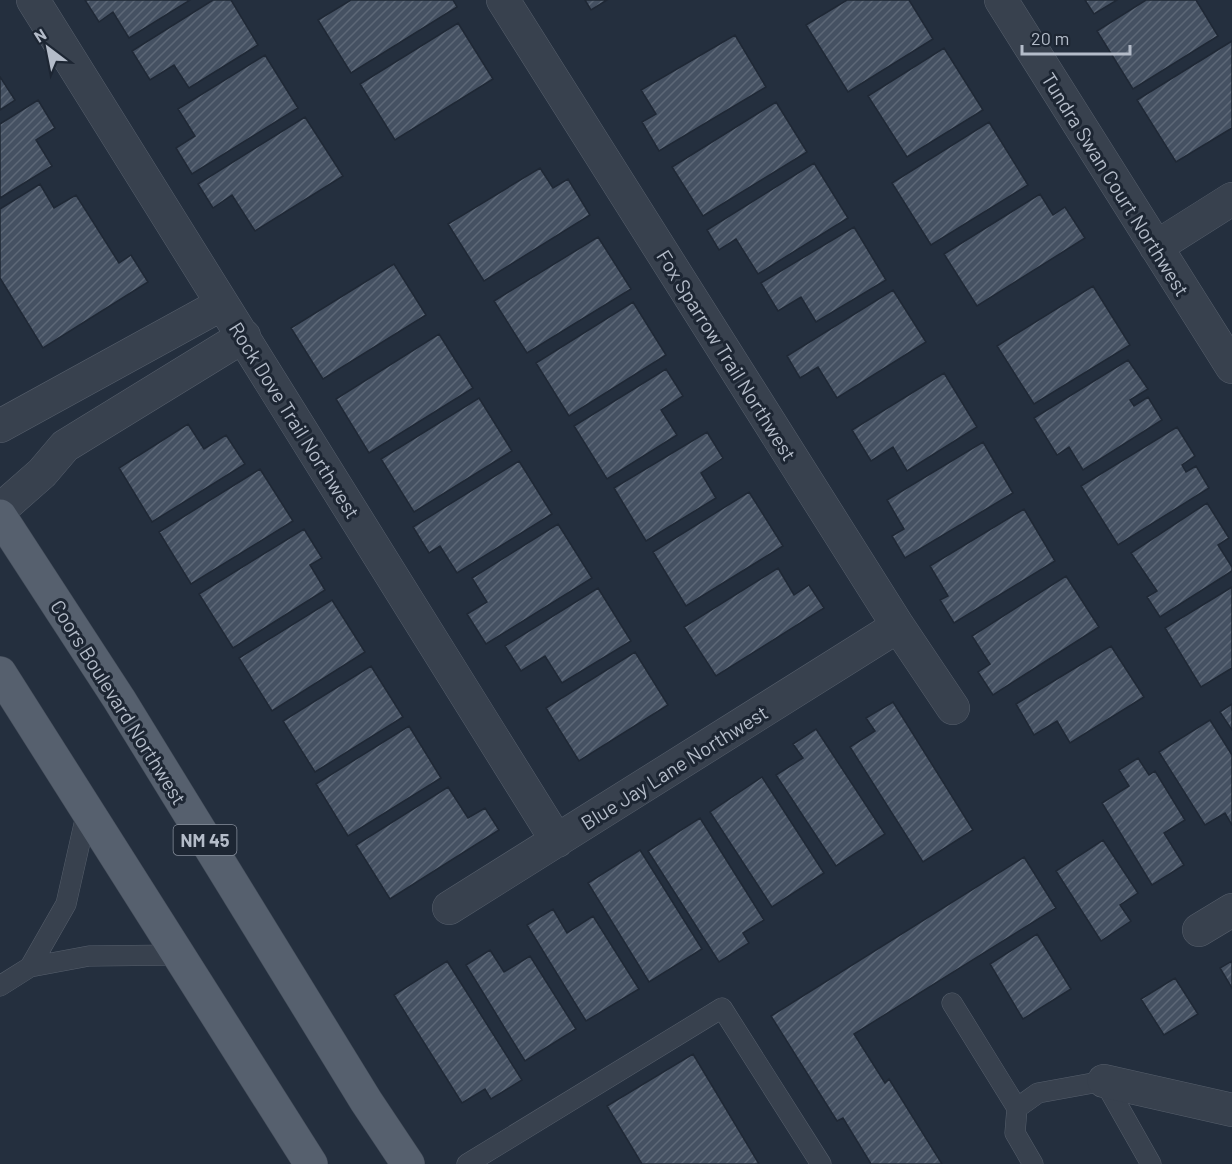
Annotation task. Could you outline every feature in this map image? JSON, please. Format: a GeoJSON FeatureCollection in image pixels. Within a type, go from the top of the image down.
{"type":"FeatureCollection","features":[{"type":"Feature","properties":{"kind":"main road","name":"Coors Boulevard Northwest"},"geometry":{"type":"LineString","coordinates":[[0,516],[119,699],[360,1091],[408,1164]]}},
{"type":"Feature","properties":{"kind":"main road"},"geometry":{"type":"LineString","coordinates":[[0,673],[311,1164]]}},
{"type":"Feature","properties":{"kind":"street","name":"Rock Dove Trail Northwest"},"geometry":{"type":"LineString","coordinates":[[33,0],[557,841]]}},
{"type":"Feature","properties":{"kind":"street","name":"Fox Sparrow Trail Northwest"},"geometry":{"type":"LineString","coordinates":[[503,0],[898,626],[953,708]]}},
{"type":"Feature","properties":{"kind":"street","name":"Tundra Swan Court Northwest"},"geometry":{"type":"LineString","coordinates":[[1001,0],[1232,367]]}},
{"type":"Feature","properties":{"kind":"street"},"geometry":{"type":"LineString","coordinates":[[1156,247],[1232,199]]}},
{"type":"Feature","properties":{"kind":"street"},"geometry":{"type":"LineString","coordinates":[[0,426],[222,304]]}},
{"type":"Feature","properties":{"kind":"street"},"geometry":{"type":"LineString","coordinates":[[0,510],[42,473],[65,446],[244,336]]}},
{"type":"Feature","properties":{"kind":"street","name":"Blue Jay Lane Northwest"},"geometry":{"type":"LineString","coordinates":[[449,908],[898,626]]}},
{"type":"Feature","properties":{"kind":"street"},"geometry":{"type":"LineString","coordinates":[[1199,930],[1232,910]]}},
{"type":"Feature","properties":{"kind":"street"},"geometry":{"type":"LineString","coordinates":[[1104,1082],[1232,1110]]}},
{"type":"Feature","properties":{"kind":"lane"},"geometry":{"type":"LineString","coordinates":[[30,967],[66,904],[87,811]]}},
{"type":"Feature","properties":{"kind":"lane"},"geometry":{"type":"LineString","coordinates":[[0,986],[30,967],[89,956],[178,955]]}},
{"type":"Feature","properties":{"kind":"lane"},"geometry":{"type":"LineString","coordinates":[[952,1003],[1017,1107],[1015,1133],[1033,1164]]}},
{"type":"Feature","properties":{"kind":"lane"},"geometry":{"type":"LineString","coordinates":[[467,1164],[722,1008],[821,1164]]}},
{"type":"Feature","properties":{"kind":"lane"},"geometry":{"type":"LineString","coordinates":[[1017,1107],[1038,1093],[1104,1082],[1151,1164]]}},
{"type":"Feature","properties":{"kind":"building"},"geometry":{"type":"Polygon","coordinates":[[[85,0],[190,0],[129,38],[113,12],[99,22],[85,0]]]}},
{"type":"Feature","properties":{"kind":"building"},"geometry":{"type":"Polygon","coordinates":[[[213,0],[231,0],[258,45],[189,88],[174,65],[150,80],[132,51],[213,0]]]}},
{"type":"Feature","properties":{"kind":"building"},"geometry":{"type":"Polygon","coordinates":[[[351,0],[453,0],[457,7],[351,73],[318,20],[351,0]]]}},
{"type":"Feature","properties":{"kind":"building"},"geometry":{"type":"Polygon","coordinates":[[[585,0],[607,0],[591,10],[585,0]]]}},
{"type":"Feature","properties":{"kind":"building"},"geometry":{"type":"Polygon","coordinates":[[[847,0],[909,0],[933,39],[848,92],[806,25],[847,0]]]}},
{"type":"Feature","properties":{"kind":"building"},"geometry":{"type":"Polygon","coordinates":[[[1085,0],[1117,0],[1094,14],[1085,0]]]}},
{"type":"Feature","properties":{"kind":"building"},"geometry":{"type":"Polygon","coordinates":[[[1146,0],[1196,0],[1218,36],[1133,89],[1097,31],[1146,0]]]}},
{"type":"Feature","properties":{"kind":"building"},"geometry":{"type":"Polygon","coordinates":[[[458,23],[493,79],[395,140],[360,84],[458,23]]]}},
{"type":"Feature","properties":{"kind":"building"},"geometry":{"type":"Polygon","coordinates":[[[735,35],[766,87],[659,151],[642,122],[656,114],[641,90],[735,35]]]}},
{"type":"Feature","properties":{"kind":"building"},"geometry":{"type":"Polygon","coordinates":[[[1232,41],[1232,128],[1176,162],[1137,100],[1232,41]]]}},
{"type":"Feature","properties":{"kind":"building"},"geometry":{"type":"Polygon","coordinates":[[[944,48],[983,110],[907,157],[868,96],[944,48]]]}},
{"type":"Feature","properties":{"kind":"building"},"geometry":{"type":"Polygon","coordinates":[[[265,55],[298,108],[192,174],[176,148],[195,136],[178,109],[265,55]]]}},
{"type":"Feature","properties":{"kind":"building"},"geometry":{"type":"Polygon","coordinates":[[[0,77],[15,100],[0,110],[0,77]]]}},
{"type":"Feature","properties":{"kind":"building"},"geometry":{"type":"Polygon","coordinates":[[[38,100],[55,128],[36,140],[52,166],[0,198],[0,124],[38,100]]]}},
{"type":"Feature","properties":{"kind":"building"},"geometry":{"type":"Polygon","coordinates":[[[776,102],[807,152],[703,216],[672,167],[776,102]]]}},
{"type":"Feature","properties":{"kind":"building"},"geometry":{"type":"Polygon","coordinates":[[[305,117],[343,176],[255,231],[232,195],[213,208],[198,184],[305,117]]]}},
{"type":"Feature","properties":{"kind":"building"},"geometry":{"type":"Polygon","coordinates":[[[989,122],[1028,185],[931,245],[892,183],[989,122]]]}},
{"type":"Feature","properties":{"kind":"building"},"geometry":{"type":"Polygon","coordinates":[[[814,163],[848,218],[758,274],[736,239],[719,250],[707,230],[814,163]]]}},
{"type":"Feature","properties":{"kind":"building"},"geometry":{"type":"Polygon","coordinates":[[[540,168],[553,188],[568,179],[590,215],[484,281],[448,224],[540,168]]]}},
{"type":"Feature","properties":{"kind":"building"},"geometry":{"type":"Polygon","coordinates":[[[40,184],[54,208],[76,195],[119,263],[131,255],[148,282],[43,348],[0,278],[0,209],[40,184]]]}},
{"type":"Feature","properties":{"kind":"building"},"geometry":{"type":"Polygon","coordinates":[[[1040,194],[1053,215],[1065,207],[1085,238],[977,306],[944,254],[1040,194]]]}},
{"type":"Feature","properties":{"kind":"building"},"geometry":{"type":"Polygon","coordinates":[[[854,227],[886,280],[816,322],[801,297],[778,311],[761,283],[854,227]]]}},
{"type":"Feature","properties":{"kind":"building"},"geometry":{"type":"Polygon","coordinates":[[[598,237],[631,289],[527,353],[494,301],[598,237]]]}},
{"type":"Feature","properties":{"kind":"building"},"geometry":{"type":"Polygon","coordinates":[[[394,264],[426,315],[323,379],[291,328],[394,264]]]}},
{"type":"Feature","properties":{"kind":"building"},"geometry":{"type":"Polygon","coordinates":[[[1093,286],[1130,345],[1034,404],[997,346],[1093,286]]]}},
{"type":"Feature","properties":{"kind":"building"},"geometry":{"type":"Polygon","coordinates":[[[893,290],[926,342],[837,398],[818,367],[800,378],[787,356],[893,290]]]}},
{"type":"Feature","properties":{"kind":"building"},"geometry":{"type":"Polygon","coordinates":[[[633,302],[666,355],[569,416],[536,363],[633,302]]]}},
{"type":"Feature","properties":{"kind":"building"},"geometry":{"type":"Polygon","coordinates":[[[439,334],[473,388],[369,453],[336,399],[439,334]]]}},
{"type":"Feature","properties":{"kind":"building"},"geometry":{"type":"Polygon","coordinates":[[[1128,360],[1148,389],[1130,400],[1134,406],[1148,397],[1162,420],[1083,470],[1069,447],[1057,455],[1034,418],[1128,360]]]}},
{"type":"Feature","properties":{"kind":"building"},"geometry":{"type":"Polygon","coordinates":[[[666,369],[683,396],[661,410],[677,435],[607,479],[574,426],[666,369]]]}},
{"type":"Feature","properties":{"kind":"building"},"geometry":{"type":"Polygon","coordinates":[[[944,373],[977,427],[907,471],[893,447],[871,461],[852,430],[944,373]]]}},
{"type":"Feature","properties":{"kind":"building"},"geometry":{"type":"Polygon","coordinates":[[[479,398],[512,451],[414,512],[381,459],[479,398]]]}},
{"type":"Feature","properties":{"kind":"building"},"geometry":{"type":"Polygon","coordinates":[[[188,424],[204,449],[226,435],[245,464],[152,522],[119,468],[188,424]]]}},
{"type":"Feature","properties":{"kind":"building"},"geometry":{"type":"Polygon","coordinates":[[[1177,427],[1195,456],[1182,465],[1186,472],[1196,466],[1209,488],[1118,545],[1081,486],[1177,427]]]}},
{"type":"Feature","properties":{"kind":"building"},"geometry":{"type":"Polygon","coordinates":[[[707,432],[723,458],[701,473],[716,498],[646,541],[614,488],[707,432]]]}},
{"type":"Feature","properties":{"kind":"building"},"geometry":{"type":"Polygon","coordinates":[[[983,442],[1013,493],[905,558],[892,536],[904,529],[887,500],[983,442]]]}},
{"type":"Feature","properties":{"kind":"building"},"geometry":{"type":"Polygon","coordinates":[[[519,461],[552,514],[457,573],[440,546],[429,553],[413,527],[519,461]]]}},
{"type":"Feature","properties":{"kind":"building"},"geometry":{"type":"Polygon","coordinates":[[[260,469],[293,521],[191,584],[159,532],[260,469]]]}},
{"type":"Feature","properties":{"kind":"building"},"geometry":{"type":"Polygon","coordinates":[[[749,492],[783,546],[686,606],[653,552],[749,492]]]}},
{"type":"Feature","properties":{"kind":"building"},"geometry":{"type":"Polygon","coordinates":[[[1207,503],[1229,538],[1218,545],[1232,567],[1232,571],[1160,617],[1147,597],[1157,591],[1131,553],[1207,503]]]}},
{"type":"Feature","properties":{"kind":"building"},"geometry":{"type":"Polygon","coordinates":[[[1024,509],[1055,561],[954,623],[940,600],[948,596],[930,566],[1024,509]]]}},
{"type":"Feature","properties":{"kind":"building"},"geometry":{"type":"Polygon","coordinates":[[[558,524],[592,578],[486,644],[467,614],[487,602],[472,578],[558,524]]]}},
{"type":"Feature","properties":{"kind":"building"},"geometry":{"type":"Polygon","coordinates":[[[304,529],[322,558],[310,565],[325,590],[233,648],[199,594],[304,529]]]}},
{"type":"Feature","properties":{"kind":"building"},"geometry":{"type":"Polygon","coordinates":[[[778,568],[794,595],[809,585],[824,608],[716,676],[684,627],[778,568]]]}},
{"type":"Feature","properties":{"kind":"building"},"geometry":{"type":"Polygon","coordinates":[[[1066,576],[1099,627],[993,695],[978,672],[990,664],[972,636],[1066,576]]]}},
{"type":"Feature","properties":{"kind":"building"},"geometry":{"type":"Polygon","coordinates":[[[1232,587],[1232,668],[1201,687],[1165,628],[1232,587]]]}},
{"type":"Feature","properties":{"kind":"building"},"geometry":{"type":"Polygon","coordinates":[[[598,588],[631,641],[562,683],[545,656],[521,671],[505,646],[598,588]]]}},
{"type":"Feature","properties":{"kind":"building"},"geometry":{"type":"Polygon","coordinates":[[[332,600],[365,652],[272,711],[239,658],[332,600]]]}},
{"type":"Feature","properties":{"kind":"building"},"geometry":{"type":"Polygon","coordinates":[[[1111,646],[1144,697],[1070,743],[1057,721],[1034,735],[1016,704],[1111,646]]]}},
{"type":"Feature","properties":{"kind":"building"},"geometry":{"type":"Polygon","coordinates":[[[635,652],[668,705],[579,761],[546,708],[635,652]]]}},
{"type":"Feature","properties":{"kind":"building"},"geometry":{"type":"Polygon","coordinates":[[[371,666],[403,717],[315,772],[283,721],[371,666]]]}},
{"type":"Feature","properties":{"kind":"building"},"geometry":{"type":"Polygon","coordinates":[[[893,702],[973,830],[923,862],[850,747],[875,731],[866,718],[893,702]]]}},
{"type":"Feature","properties":{"kind":"building"},"geometry":{"type":"Polygon","coordinates":[[[1232,704],[1232,730],[1220,712],[1232,704]]]}},
{"type":"Feature","properties":{"kind":"building"},"geometry":{"type":"Polygon","coordinates":[[[1210,720],[1232,755],[1232,825],[1225,813],[1205,825],[1159,752],[1210,720]]]}},
{"type":"Feature","properties":{"kind":"building"},"geometry":{"type":"Polygon","coordinates":[[[409,726],[441,778],[348,836],[316,784],[409,726]]]}},
{"type":"Feature","properties":{"kind":"building"},"geometry":{"type":"Polygon","coordinates":[[[816,729],[885,834],[836,866],[776,775],[803,758],[793,744],[816,729]]]}},
{"type":"Feature","properties":{"kind":"building"},"geometry":{"type":"Polygon","coordinates":[[[1138,758],[1149,775],[1155,771],[1185,820],[1164,833],[1184,865],[1152,885],[1102,803],[1129,786],[1119,770],[1138,758]]]}},
{"type":"Feature","properties":{"kind":"building"},"geometry":{"type":"Polygon","coordinates":[[[762,777],[824,873],[772,907],[710,812],[762,777]]]}},
{"type":"Feature","properties":{"kind":"building"},"geometry":{"type":"Polygon","coordinates":[[[448,787],[468,818],[485,808],[499,830],[390,899],[356,845],[448,787]]]}},
{"type":"Feature","properties":{"kind":"building"},"geometry":{"type":"Polygon","coordinates":[[[700,818],[764,920],[743,933],[749,943],[719,962],[648,851],[700,818]]]}},
{"type":"Feature","properties":{"kind":"building"},"geometry":{"type":"Polygon","coordinates":[[[1103,840],[1138,893],[1120,905],[1131,921],[1101,941],[1056,871],[1103,840]]]}},
{"type":"Feature","properties":{"kind":"building"},"geometry":{"type":"Polygon","coordinates":[[[640,850],[702,949],[649,982],[588,883],[640,850]]]}},
{"type":"Feature","properties":{"kind":"building"},"geometry":{"type":"Polygon","coordinates":[[[1024,857],[1056,908],[854,1034],[885,1083],[889,1079],[942,1164],[871,1164],[843,1118],[837,1121],[771,1016],[1024,857]]]}},
{"type":"Feature","properties":{"kind":"building"},"geometry":{"type":"Polygon","coordinates":[[[553,909],[567,933],[593,916],[639,989],[586,1021],[527,925],[553,909]]]}},
{"type":"Feature","properties":{"kind":"building"},"geometry":{"type":"Polygon","coordinates":[[[1037,934],[1071,989],[1023,1019],[990,964],[1037,934]]]}},
{"type":"Feature","properties":{"kind":"building"},"geometry":{"type":"Polygon","coordinates":[[[490,950],[504,972],[530,956],[576,1029],[525,1061],[466,965],[490,950]]]}},
{"type":"Feature","properties":{"kind":"building"},"geometry":{"type":"Polygon","coordinates":[[[447,961],[522,1080],[491,1099],[485,1089],[462,1103],[394,995],[447,961]]]}},
{"type":"Feature","properties":{"kind":"building"},"geometry":{"type":"Polygon","coordinates":[[[1232,961],[1232,988],[1220,968],[1232,961]]]}},
{"type":"Feature","properties":{"kind":"building"},"geometry":{"type":"Polygon","coordinates":[[[1175,978],[1198,1014],[1164,1035],[1141,999],[1175,978]]]}},
{"type":"Feature","properties":{"kind":"building"},"geometry":{"type":"Polygon","coordinates":[[[693,1054],[759,1164],[642,1164],[607,1106],[693,1054]]]}}]}
